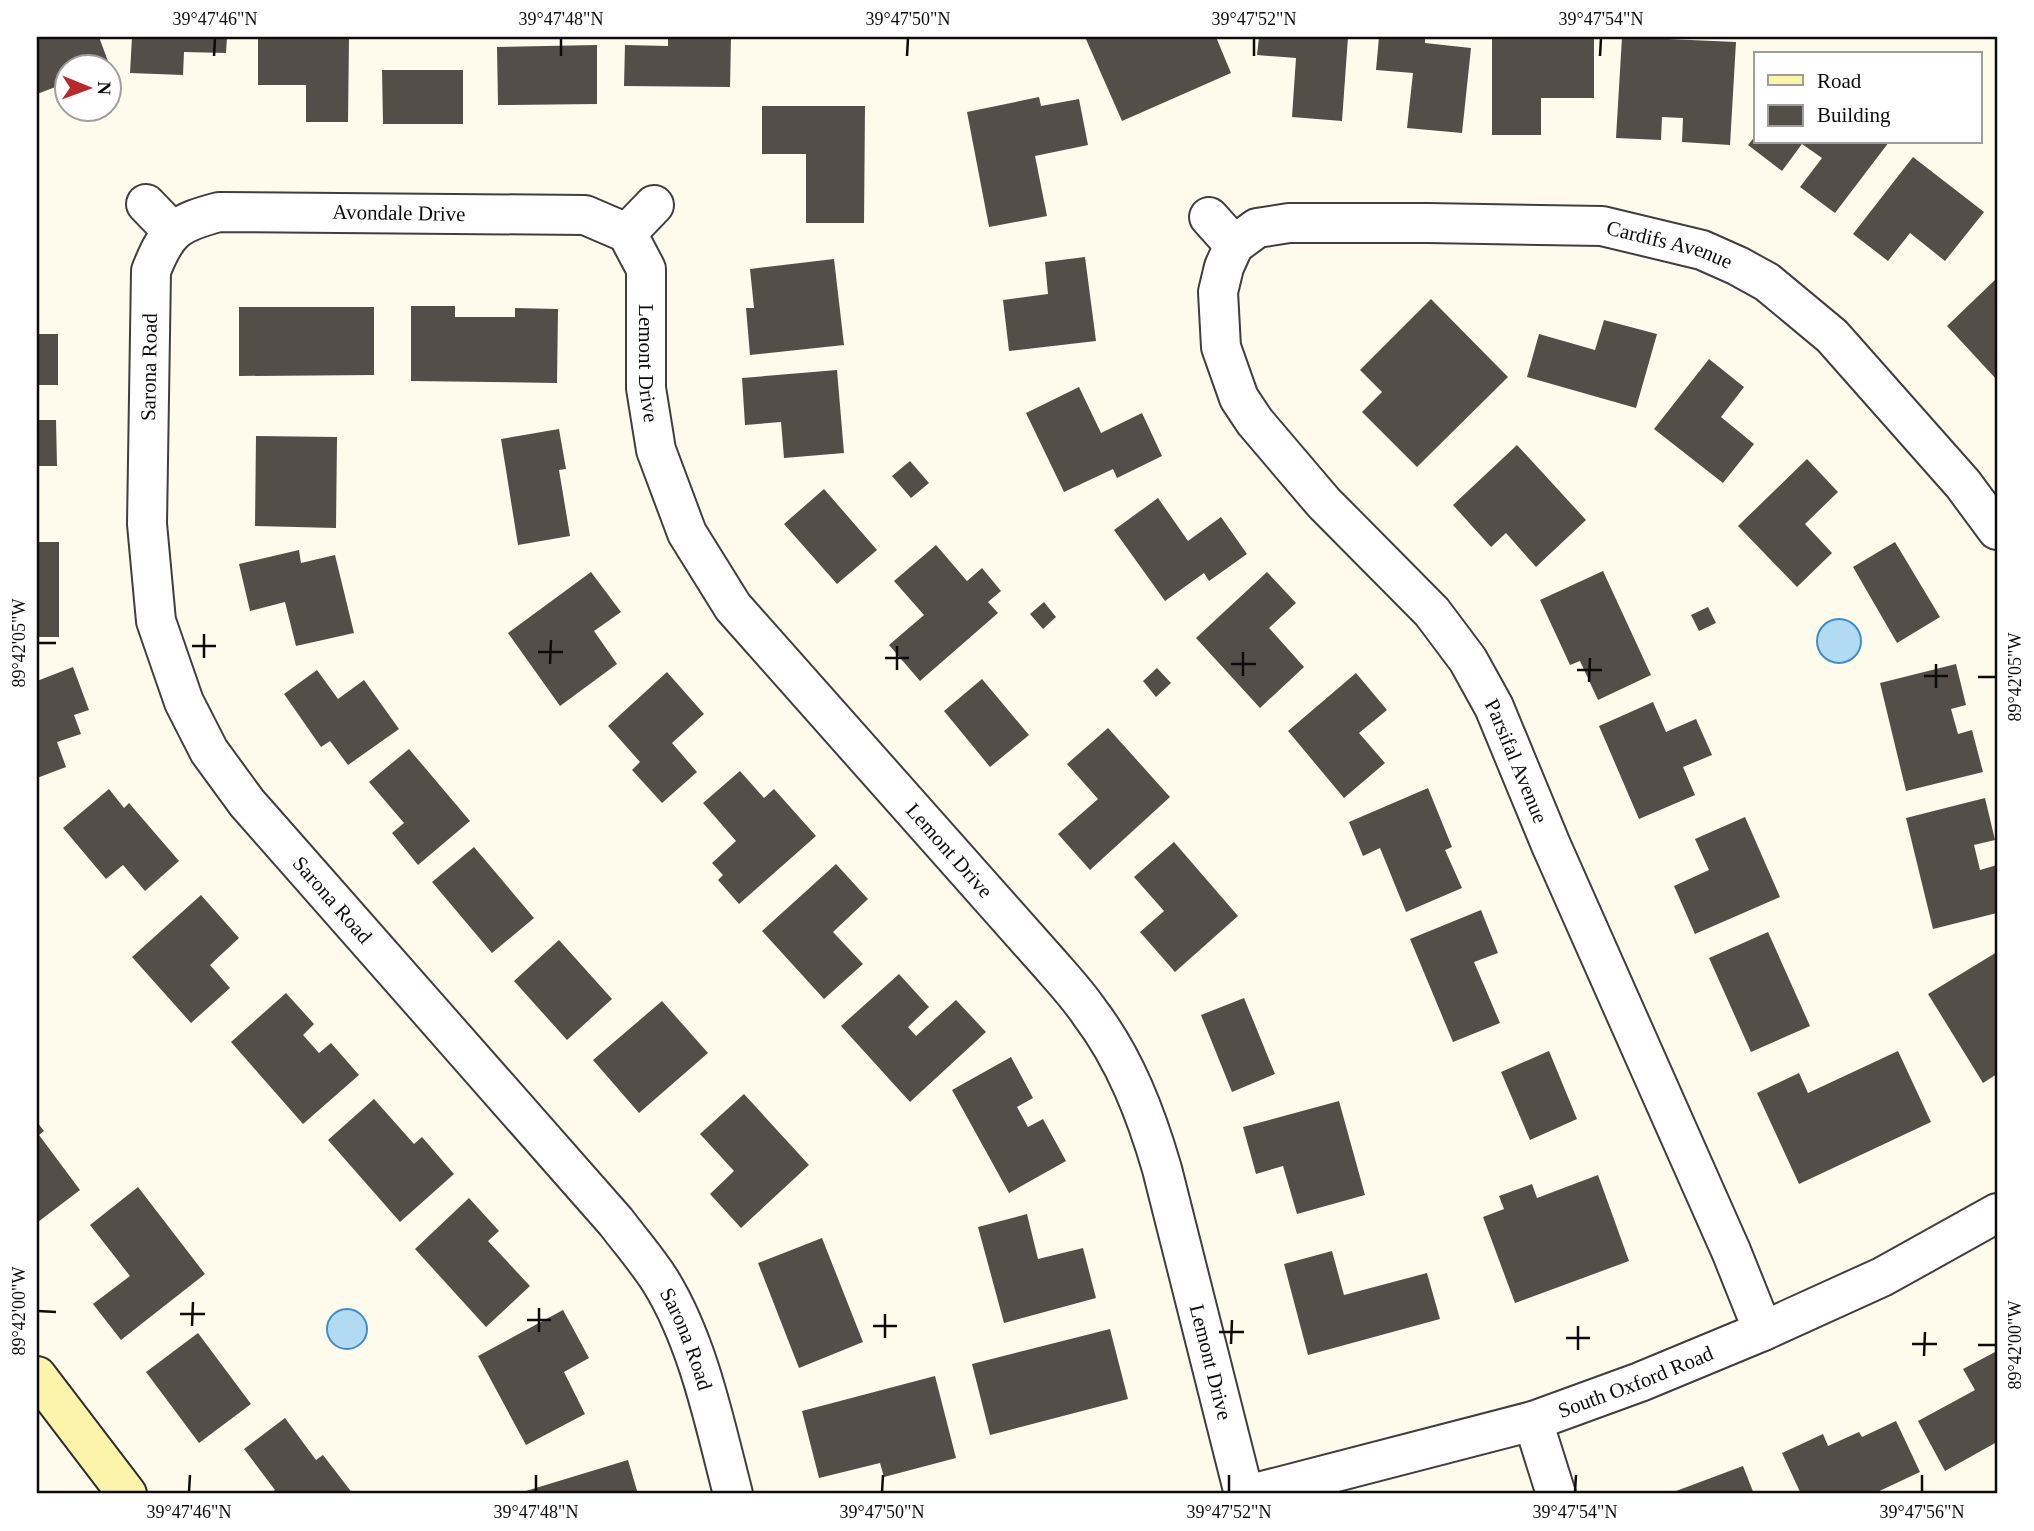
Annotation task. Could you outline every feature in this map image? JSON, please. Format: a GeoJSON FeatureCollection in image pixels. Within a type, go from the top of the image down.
{"type":"FeatureCollection","features":[{"type":"Feature","properties":{"kind":"street"},"geometry":{"type":"LineString","coordinates":[[146,204],[172,232]]}},
{"type":"Feature","properties":{"kind":"street"},"geometry":{"type":"LineString","coordinates":[[626,233],[654,205]]}},
{"type":"Feature","properties":{"kind":"street","name":"Avondale Drive"},"geometry":{"type":"LineString","coordinates":[[172,232],[195,218],[219,212],[585,215],[626,233]]}},
{"type":"Feature","properties":{"kind":"street","name":"Cardifs Avenue"},"geometry":{"type":"LineString","coordinates":[[1221,231],[1289,223],[1602,226],[1702,250],[1738,265],[1767,282],[1832,335],[1963,484],[1997,530]]}},
{"type":"Feature","properties":{"kind":"street","name":"Parsifal Avenue"},"geometry":{"type":"LineString","coordinates":[[1221,231],[1224,267],[1218,292],[1221,347],[1239,398],[1255,422],[1324,503],[1432,612],[1468,660],[1494,707],[1594,943],[1726,1238],[1763,1331]]}},
{"type":"Feature","properties":{"kind":"street","name":"Sarona Road"},"geometry":{"type":"LineString","coordinates":[[172,232],[160,248],[151,271],[147,524],[156,621],[184,702],[209,751],[247,803],[606,1212],[661,1282],[683,1326],[709,1399],[733,1494]]}},
{"type":"Feature","properties":{"kind":"street","name":"Lemont Drive"},"geometry":{"type":"LineString","coordinates":[[626,233],[646,269],[646,388],[656,450],[687,533],[733,607],[1049,963],[1091,1014],[1125,1069],[1147,1119],[1162,1169],[1244,1494]]}},
{"type":"Feature","properties":{"kind":"street","name":"South Oxford Road"},"geometry":{"type":"LineString","coordinates":[[1251,1494],[1533,1421],[1640,1382],[1763,1331],[1882,1277],[1997,1213]]}},
{"type":"Feature","properties":{"kind":"street"},"geometry":{"type":"LineString","coordinates":[[41,1391],[127,1494]]}},
{"type":"Feature","properties":{"kind":"street"},"geometry":{"type":"LineString","coordinates":[[1533,1421],[1556,1494]]}},
{"type":"Feature","properties":{"kind":"water"},"geometry":{"type":"Polygon","coordinates":[[[1839,619],[1854,626],[1861,641],[1854,656],[1839,663],[1824,656],[1817,641],[1824,626],[1839,619]]]}},
{"type":"Feature","properties":{"kind":"water"},"geometry":{"type":"Polygon","coordinates":[[[347,1309],[355,1310],[361,1315],[366,1321],[366,1337],[361,1343],[355,1348],[347,1349],[339,1348],[333,1343],[328,1337],[327,1329],[328,1321],[333,1315],[339,1310],[347,1309]]]}},
{"type":"Feature","properties":{"kind":"building"},"geometry":{"type":"Polygon","coordinates":[[[37,37],[99,37],[105,52],[52,52],[52,88],[37,94],[37,37]]]}},
{"type":"Feature","properties":{"kind":"building"},"geometry":{"type":"Polygon","coordinates":[[[132,37],[227,37],[226,53],[184,52],[183,75],[130,73],[132,37]]]}},
{"type":"Feature","properties":{"kind":"building"},"geometry":{"type":"Polygon","coordinates":[[[258,37],[349,37],[348,122],[306,122],[306,85],[258,85],[258,37]]]}},
{"type":"Feature","properties":{"kind":"building"},"geometry":{"type":"Polygon","coordinates":[[[668,37],[731,37],[730,87],[624,86],[625,45],[668,46],[668,37]]]}},
{"type":"Feature","properties":{"kind":"building"},"geometry":{"type":"Polygon","coordinates":[[[1085,37],[1216,37],[1231,73],[1122,121],[1085,37]]]}},
{"type":"Feature","properties":{"kind":"building"},"geometry":{"type":"Polygon","coordinates":[[[1259,37],[1348,37],[1342,121],[1292,117],[1296,58],[1257,55],[1259,37]]]}},
{"type":"Feature","properties":{"kind":"building"},"geometry":{"type":"Polygon","coordinates":[[[1379,37],[1425,37],[1425,43],[1471,48],[1462,133],[1407,128],[1413,73],[1376,70],[1379,37]]]}},
{"type":"Feature","properties":{"kind":"building"},"geometry":{"type":"Polygon","coordinates":[[[1492,37],[1594,37],[1594,98],[1541,98],[1541,135],[1492,135],[1492,37]]]}},
{"type":"Feature","properties":{"kind":"building"},"geometry":{"type":"Polygon","coordinates":[[[1622,37],[1736,42],[1730,145],[1682,142],[1683,118],[1662,117],[1661,140],[1616,138],[1622,37]]]}},
{"type":"Feature","properties":{"kind":"building"},"geometry":{"type":"Polygon","coordinates":[[[597,45],[597,104],[498,105],[497,47],[597,45]]]}},
{"type":"Feature","properties":{"kind":"building"},"geometry":{"type":"Polygon","coordinates":[[[382,70],[463,70],[463,124],[383,124],[382,70]]]}},
{"type":"Feature","properties":{"kind":"building"},"geometry":{"type":"Polygon","coordinates":[[[1039,97],[1041,106],[1079,99],[1088,145],[1035,156],[1047,216],[989,227],[967,112],[1039,97]]]}},
{"type":"Feature","properties":{"kind":"building"},"geometry":{"type":"Polygon","coordinates":[[[762,106],[865,106],[864,223],[806,223],[806,154],[762,154],[762,106]]]}},
{"type":"Feature","properties":{"kind":"building"},"geometry":{"type":"Polygon","coordinates":[[[1754,138],[1754,144],[1802,144],[1782,171],[1748,145],[1754,138]]]}},
{"type":"Feature","properties":{"kind":"building"},"geometry":{"type":"Polygon","coordinates":[[[1802,144],[1887,144],[1835,213],[1800,187],[1822,158],[1802,144]]]}},
{"type":"Feature","properties":{"kind":"building"},"geometry":{"type":"Polygon","coordinates":[[[1913,157],[1984,212],[1945,261],[1910,233],[1888,261],[1853,234],[1913,157]]]}},
{"type":"Feature","properties":{"kind":"building"},"geometry":{"type":"Polygon","coordinates":[[[1085,257],[1096,341],[1009,351],[1003,300],[1048,294],[1045,262],[1085,257]]]}},
{"type":"Feature","properties":{"kind":"building"},"geometry":{"type":"Polygon","coordinates":[[[834,259],[844,345],[750,355],[746,308],[754,308],[750,269],[834,259]]]}},
{"type":"Feature","properties":{"kind":"building"},"geometry":{"type":"Polygon","coordinates":[[[1997,278],[1997,380],[1947,326],[1997,278]]]}},
{"type":"Feature","properties":{"kind":"building"},"geometry":{"type":"Polygon","coordinates":[[[1431,299],[1508,377],[1417,467],[1362,412],[1382,392],[1360,370],[1431,299]]]}},
{"type":"Feature","properties":{"kind":"building"},"geometry":{"type":"Polygon","coordinates":[[[411,306],[455,306],[455,317],[515,317],[515,308],[558,309],[557,383],[411,381],[411,306]]]}},
{"type":"Feature","properties":{"kind":"building"},"geometry":{"type":"Polygon","coordinates":[[[239,307],[374,307],[374,375],[239,376],[239,307]]]}},
{"type":"Feature","properties":{"kind":"building"},"geometry":{"type":"Polygon","coordinates":[[[1604,320],[1657,334],[1636,408],[1527,377],[1539,334],[1595,350],[1604,320]]]}},
{"type":"Feature","properties":{"kind":"building"},"geometry":{"type":"Polygon","coordinates":[[[37,334],[58,334],[58,385],[37,385],[37,334]]]}},
{"type":"Feature","properties":{"kind":"building"},"geometry":{"type":"Polygon","coordinates":[[[1709,359],[1744,387],[1721,417],[1754,444],[1723,483],[1654,429],[1709,359]]]}},
{"type":"Feature","properties":{"kind":"building"},"geometry":{"type":"Polygon","coordinates":[[[837,370],[844,453],[784,458],[781,422],[745,425],[742,378],[837,370]]]}},
{"type":"Feature","properties":{"kind":"building"},"geometry":{"type":"Polygon","coordinates":[[[1079,387],[1101,433],[1142,413],[1162,456],[1117,478],[1113,469],[1064,492],[1026,413],[1079,387]]]}},
{"type":"Feature","properties":{"kind":"building"},"geometry":{"type":"Polygon","coordinates":[[[37,420],[56,420],[57,466],[37,466],[37,420]]]}},
{"type":"Feature","properties":{"kind":"building"},"geometry":{"type":"Polygon","coordinates":[[[559,429],[566,469],[559,470],[570,536],[518,545],[501,439],[559,429]]]}},
{"type":"Feature","properties":{"kind":"building"},"geometry":{"type":"Polygon","coordinates":[[[256,436],[337,437],[336,528],[255,526],[256,436]]]}},
{"type":"Feature","properties":{"kind":"building"},"geometry":{"type":"Polygon","coordinates":[[[1517,445],[1586,520],[1536,567],[1506,533],[1491,547],[1453,505],[1517,445]]]}},
{"type":"Feature","properties":{"kind":"building"},"geometry":{"type":"Polygon","coordinates":[[[1807,459],[1838,492],[1805,524],[1832,553],[1797,587],[1738,526],[1807,459]]]}},
{"type":"Feature","properties":{"kind":"building"},"geometry":{"type":"Polygon","coordinates":[[[910,461],[929,483],[911,498],[892,476],[910,461]]]}},
{"type":"Feature","properties":{"kind":"building"},"geometry":{"type":"Polygon","coordinates":[[[824,489],[877,550],[837,584],[784,524],[824,489]]]}},
{"type":"Feature","properties":{"kind":"building"},"geometry":{"type":"Polygon","coordinates":[[[1158,498],[1188,541],[1221,517],[1247,554],[1209,581],[1204,573],[1165,601],[1114,530],[1158,498]]]}},
{"type":"Feature","properties":{"kind":"building"},"geometry":{"type":"Polygon","coordinates":[[[37,542],[59,542],[59,637],[37,637],[37,542]]]}},
{"type":"Feature","properties":{"kind":"building"},"geometry":{"type":"Polygon","coordinates":[[[1895,542],[1940,617],[1897,643],[1853,567],[1895,542]]]}},
{"type":"Feature","properties":{"kind":"building"},"geometry":{"type":"Polygon","coordinates":[[[936,545],[967,581],[982,568],[1001,591],[988,602],[998,613],[920,681],[889,645],[924,615],[894,581],[936,545]]]}},
{"type":"Feature","properties":{"kind":"building"},"geometry":{"type":"Polygon","coordinates":[[[299,550],[301,563],[335,555],[354,633],[296,646],[285,602],[250,611],[239,564],[299,550]]]}},
{"type":"Feature","properties":{"kind":"building"},"geometry":{"type":"Polygon","coordinates":[[[1603,571],[1651,675],[1598,700],[1580,661],[1570,665],[1540,600],[1603,571]]]}},
{"type":"Feature","properties":{"kind":"building"},"geometry":{"type":"Polygon","coordinates":[[[591,572],[621,612],[594,631],[617,664],[560,706],[508,633],[591,572]]]}},
{"type":"Feature","properties":{"kind":"building"},"geometry":{"type":"Polygon","coordinates":[[[1267,572],[1296,603],[1269,628],[1304,667],[1260,708],[1196,638],[1267,572]]]}},
{"type":"Feature","properties":{"kind":"building"},"geometry":{"type":"Polygon","coordinates":[[[1044,602],[1056,617],[1043,629],[1030,614],[1044,602]]]}},
{"type":"Feature","properties":{"kind":"building"},"geometry":{"type":"Polygon","coordinates":[[[1708,607],[1716,623],[1699,631],[1691,615],[1708,607]]]}},
{"type":"Feature","properties":{"kind":"building"},"geometry":{"type":"Polygon","coordinates":[[[1956,664],[1966,705],[1951,709],[1958,734],[1972,730],[1983,772],[1906,791],[1880,683],[1956,664]]]}},
{"type":"Feature","properties":{"kind":"building"},"geometry":{"type":"Polygon","coordinates":[[[73,667],[89,710],[74,715],[81,734],[57,742],[66,767],[37,778],[37,681],[73,667]]]}},
{"type":"Feature","properties":{"kind":"building"},"geometry":{"type":"Polygon","coordinates":[[[1157,668],[1171,683],[1156,697],[1143,681],[1157,668]]]}},
{"type":"Feature","properties":{"kind":"building"},"geometry":{"type":"Polygon","coordinates":[[[317,670],[338,699],[364,680],[399,729],[348,765],[330,741],[321,747],[284,694],[317,670]]]}},
{"type":"Feature","properties":{"kind":"building"},"geometry":{"type":"Polygon","coordinates":[[[667,672],[704,714],[672,743],[697,772],[662,803],[632,770],[640,762],[608,726],[667,672]]]}},
{"type":"Feature","properties":{"kind":"building"},"geometry":{"type":"Polygon","coordinates":[[[1356,673],[1387,710],[1359,733],[1385,763],[1344,798],[1288,731],[1356,673]]]}},
{"type":"Feature","properties":{"kind":"building"},"geometry":{"type":"Polygon","coordinates":[[[982,679],[1029,735],[990,767],[944,711],[982,679]]]}},
{"type":"Feature","properties":{"kind":"building"},"geometry":{"type":"Polygon","coordinates":[[[1653,702],[1666,732],[1696,719],[1712,755],[1683,767],[1695,795],[1639,819],[1599,726],[1653,702]]]}},
{"type":"Feature","properties":{"kind":"building"},"geometry":{"type":"Polygon","coordinates":[[[1108,728],[1170,797],[1090,870],[1058,834],[1098,799],[1067,764],[1108,728]]]}},
{"type":"Feature","properties":{"kind":"building"},"geometry":{"type":"Polygon","coordinates":[[[409,749],[470,821],[418,865],[392,833],[404,823],[369,782],[409,749]]]}},
{"type":"Feature","properties":{"kind":"building"},"geometry":{"type":"Polygon","coordinates":[[[740,771],[764,798],[774,789],[816,836],[739,904],[718,880],[723,875],[712,863],[736,841],[703,803],[740,771]]]}},
{"type":"Feature","properties":{"kind":"building"},"geometry":{"type":"Polygon","coordinates":[[[1428,788],[1452,847],[1445,850],[1462,888],[1406,912],[1380,848],[1363,856],[1349,822],[1428,788]]]}},
{"type":"Feature","properties":{"kind":"building"},"geometry":{"type":"Polygon","coordinates":[[[109,789],[124,808],[129,803],[179,861],[145,891],[123,865],[106,879],[63,828],[109,789]]]}},
{"type":"Feature","properties":{"kind":"building"},"geometry":{"type":"Polygon","coordinates":[[[1985,798],[1995,840],[1974,845],[1980,870],[1997,865],[1997,913],[1933,929],[1906,818],[1985,798]]]}},
{"type":"Feature","properties":{"kind":"building"},"geometry":{"type":"Polygon","coordinates":[[[1745,817],[1780,897],[1695,934],[1674,886],[1709,870],[1695,839],[1745,817]]]}},
{"type":"Feature","properties":{"kind":"building"},"geometry":{"type":"Polygon","coordinates":[[[1174,842],[1238,916],[1175,972],[1140,932],[1164,911],[1134,877],[1174,842]]]}},
{"type":"Feature","properties":{"kind":"building"},"geometry":{"type":"Polygon","coordinates":[[[474,847],[534,918],[492,953],[432,882],[474,847]]]}},
{"type":"Feature","properties":{"kind":"building"},"geometry":{"type":"Polygon","coordinates":[[[836,864],[868,899],[833,932],[863,964],[824,999],[762,931],[836,864]]]}},
{"type":"Feature","properties":{"kind":"building"},"geometry":{"type":"Polygon","coordinates":[[[201,895],[239,938],[210,965],[230,988],[191,1023],[132,957],[201,895]]]}},
{"type":"Feature","properties":{"kind":"building"},"geometry":{"type":"Polygon","coordinates":[[[1481,910],[1498,953],[1474,962],[1500,1023],[1453,1042],[1410,939],[1481,910]]]}},
{"type":"Feature","properties":{"kind":"building"},"geometry":{"type":"Polygon","coordinates":[[[1768,932],[1810,1026],[1751,1052],[1709,958],[1768,932]]]}},
{"type":"Feature","properties":{"kind":"building"},"geometry":{"type":"Polygon","coordinates":[[[559,940],[612,999],[567,1040],[514,981],[559,940]]]}},
{"type":"Feature","properties":{"kind":"building"},"geometry":{"type":"Polygon","coordinates":[[[1997,952],[1997,1074],[1983,1083],[1928,994],[1997,952]]]}},
{"type":"Feature","properties":{"kind":"building"},"geometry":{"type":"Polygon","coordinates":[[[899,974],[929,1007],[908,1027],[916,1036],[956,1000],[986,1032],[910,1102],[841,1026],[899,974]]]}},
{"type":"Feature","properties":{"kind":"building"},"geometry":{"type":"Polygon","coordinates":[[[286,993],[314,1024],[303,1035],[319,1053],[331,1043],[359,1075],[303,1124],[231,1042],[286,993]]]}},
{"type":"Feature","properties":{"kind":"building"},"geometry":{"type":"Polygon","coordinates":[[[1244,998],[1275,1074],[1232,1092],[1201,1015],[1244,998]]]}},
{"type":"Feature","properties":{"kind":"building"},"geometry":{"type":"Polygon","coordinates":[[[662,1001],[708,1053],[639,1113],[593,1060],[662,1001]]]}},
{"type":"Feature","properties":{"kind":"building"},"geometry":{"type":"Polygon","coordinates":[[[1549,1051],[1577,1119],[1530,1140],[1501,1072],[1549,1051]]]}},
{"type":"Feature","properties":{"kind":"building"},"geometry":{"type":"Polygon","coordinates":[[[1898,1051],[1931,1122],[1799,1184],[1757,1093],[1799,1073],[1808,1093],[1898,1051]]]}},
{"type":"Feature","properties":{"kind":"building"},"geometry":{"type":"Polygon","coordinates":[[[1011,1057],[1033,1098],[1017,1107],[1028,1127],[1043,1119],[1066,1161],[1009,1193],[952,1090],[1011,1057]]]}},
{"type":"Feature","properties":{"kind":"building"},"geometry":{"type":"Polygon","coordinates":[[[744,1094],[809,1165],[741,1228],[710,1194],[734,1171],[700,1134],[744,1094]]]}},
{"type":"Feature","properties":{"kind":"building"},"geometry":{"type":"Polygon","coordinates":[[[374,1099],[414,1144],[422,1137],[454,1174],[400,1222],[328,1140],[374,1099]]]}},
{"type":"Feature","properties":{"kind":"building"},"geometry":{"type":"Polygon","coordinates":[[[1339,1101],[1365,1195],[1297,1214],[1283,1166],[1256,1174],[1243,1127],[1339,1101]]]}},
{"type":"Feature","properties":{"kind":"building"},"geometry":{"type":"Polygon","coordinates":[[[37,1122],[44,1131],[39,1135],[80,1190],[38,1222],[37,1122]]]}},
{"type":"Feature","properties":{"kind":"building"},"geometry":{"type":"Polygon","coordinates":[[[1598,1175],[1629,1261],[1515,1303],[1483,1217],[1504,1209],[1499,1196],[1532,1184],[1537,1198],[1598,1175]]]}},
{"type":"Feature","properties":{"kind":"building"},"geometry":{"type":"Polygon","coordinates":[[[138,1187],[205,1274],[121,1340],[93,1304],[130,1276],[90,1225],[138,1187]]]}},
{"type":"Feature","properties":{"kind":"building"},"geometry":{"type":"Polygon","coordinates":[[[469,1198],[499,1231],[488,1241],[530,1286],[486,1327],[415,1249],[469,1198]]]}},
{"type":"Feature","properties":{"kind":"building"},"geometry":{"type":"Polygon","coordinates":[[[1027,1214],[1038,1259],[1083,1248],[1096,1298],[1004,1323],[978,1227],[1027,1214]]]}},
{"type":"Feature","properties":{"kind":"building"},"geometry":{"type":"Polygon","coordinates":[[[822,1238],[863,1342],[799,1368],[758,1263],[822,1238]]]}},
{"type":"Feature","properties":{"kind":"building"},"geometry":{"type":"Polygon","coordinates":[[[1332,1251],[1344,1295],[1427,1273],[1440,1319],[1308,1355],[1284,1264],[1332,1251]]]}},
{"type":"Feature","properties":{"kind":"building"},"geometry":{"type":"Polygon","coordinates":[[[563,1310],[589,1358],[564,1372],[585,1414],[526,1445],[478,1356],[563,1310]]]}},
{"type":"Feature","properties":{"kind":"building"},"geometry":{"type":"Polygon","coordinates":[[[1110,1329],[1128,1399],[990,1435],[972,1364],[1110,1329]]]}},
{"type":"Feature","properties":{"kind":"building"},"geometry":{"type":"Polygon","coordinates":[[[198,1333],[251,1404],[199,1443],[146,1372],[198,1333]]]}},
{"type":"Feature","properties":{"kind":"building"},"geometry":{"type":"Polygon","coordinates":[[[1997,1351],[1997,1442],[1945,1471],[1918,1421],[1975,1390],[1963,1369],[1997,1351]]]}},
{"type":"Feature","properties":{"kind":"building"},"geometry":{"type":"Polygon","coordinates":[[[935,1376],[956,1458],[884,1477],[880,1463],[819,1478],[802,1411],[935,1376]]]}},
{"type":"Feature","properties":{"kind":"building"},"geometry":{"type":"Polygon","coordinates":[[[285,1418],[316,1460],[323,1455],[353,1494],[269,1494],[275,1490],[244,1449],[285,1418]]]}},
{"type":"Feature","properties":{"kind":"building"},"geometry":{"type":"Polygon","coordinates":[[[1896,1421],[1920,1472],[1873,1494],[1801,1494],[1782,1453],[1823,1434],[1828,1446],[1859,1432],[1862,1437],[1896,1421]]]}},
{"type":"Feature","properties":{"kind":"building"},"geometry":{"type":"Polygon","coordinates":[[[628,1460],[638,1494],[516,1494],[628,1460]]]}},
{"type":"Feature","properties":{"kind":"building"},"geometry":{"type":"Polygon","coordinates":[[[1743,1466],[1754,1494],[1668,1494],[1743,1466]]]}}]}
